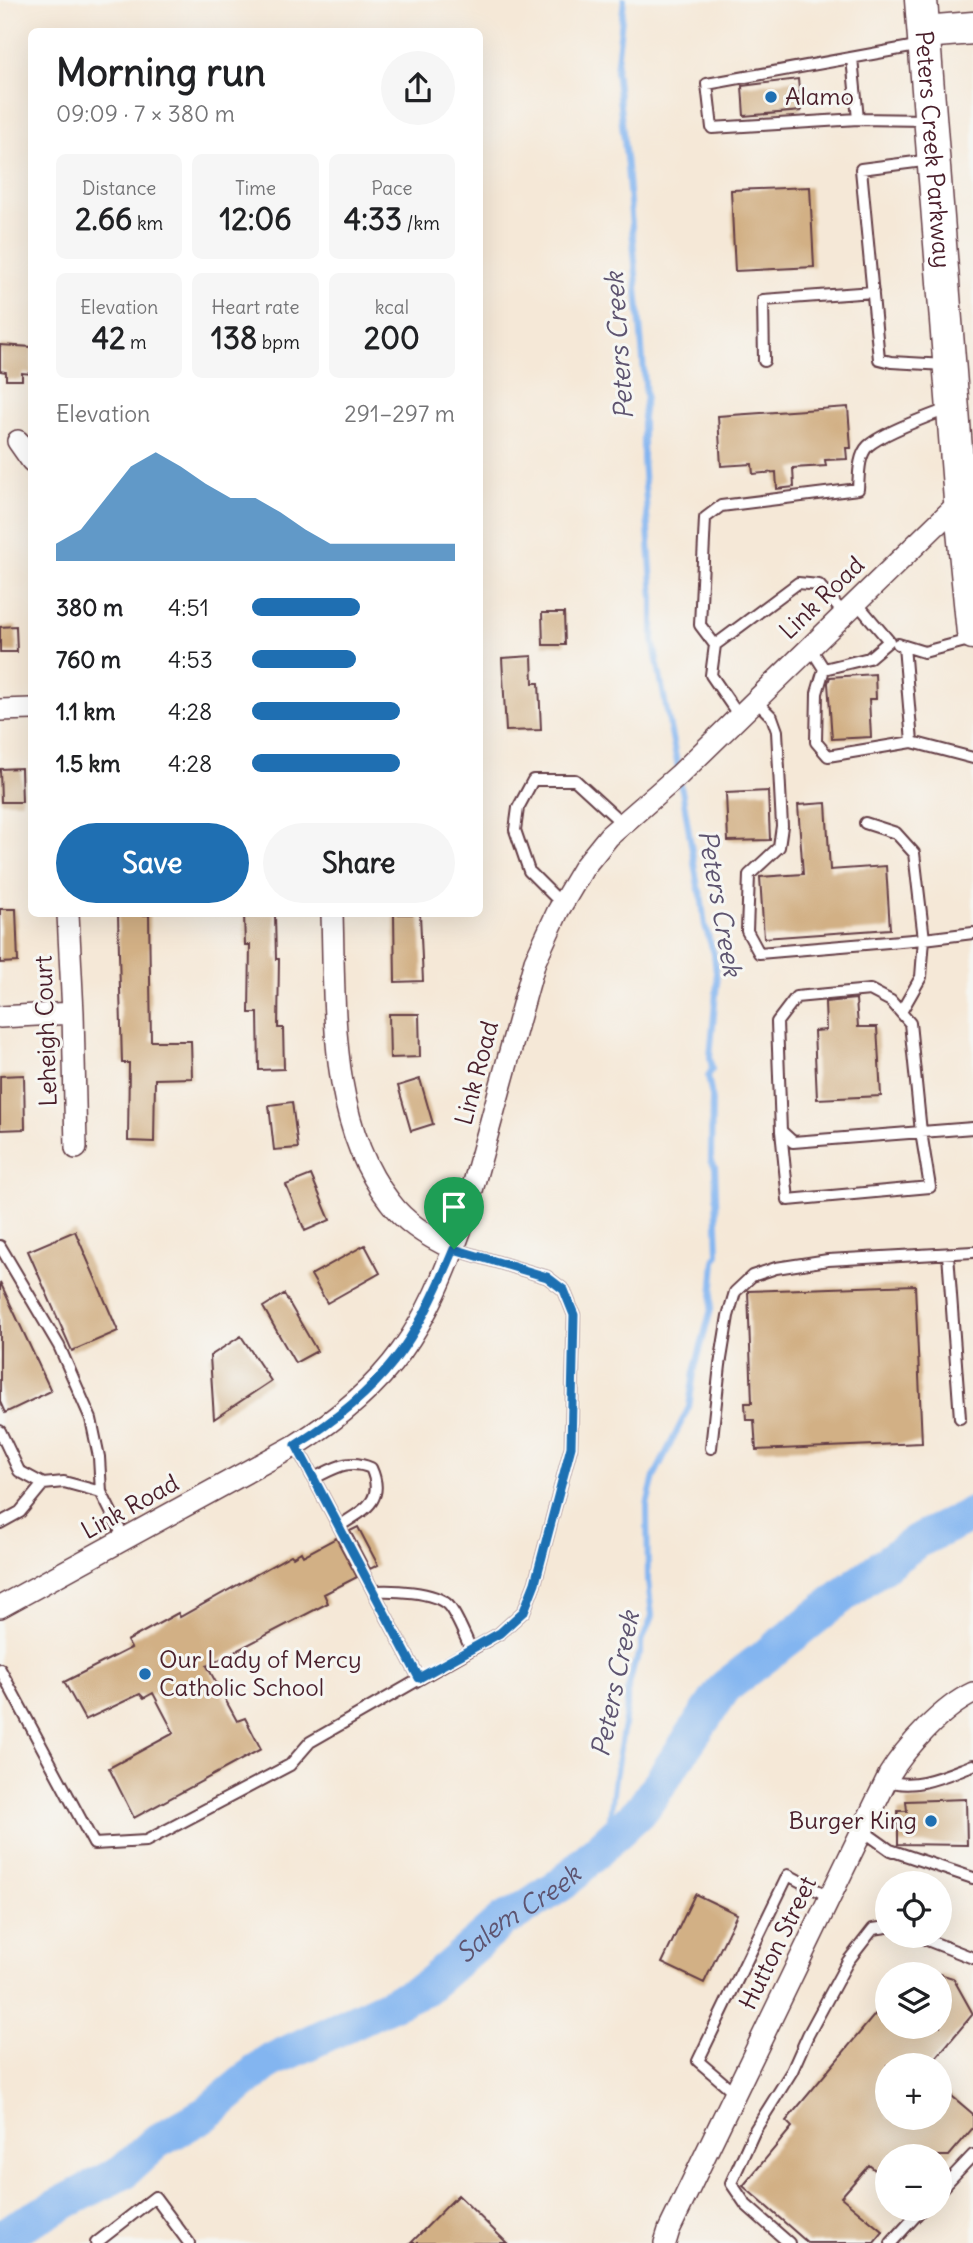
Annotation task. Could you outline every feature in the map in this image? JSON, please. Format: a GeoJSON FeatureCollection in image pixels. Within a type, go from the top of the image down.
{"type":"FeatureCollection","features":[{"type":"Feature","properties":{"kind":"main road","name":"Peters Creek Parkway"},"geometry":{"type":"LineString","coordinates":[[921,0],[949,365],[966,496],[973,633]]}},
{"type":"Feature","properties":{"kind":"main road"},"geometry":{"type":"LineString","coordinates":[[924,38],[973,28]]}},
{"type":"Feature","properties":{"kind":"street"},"geometry":{"type":"LineString","coordinates":[[18,442],[28,456]]}},
{"type":"Feature","properties":{"kind":"street","name":"Link Road"},"geometry":{"type":"LineString","coordinates":[[0,1607],[296,1445],[328,1425],[387,1373],[407,1345],[433,1299],[454,1249],[535,961],[562,904],[584,867],[609,836],[679,775],[966,496]]}},
{"type":"Feature","properties":{"kind":"street"},"geometry":{"type":"LineString","coordinates":[[0,710],[28,709]]}},
{"type":"Feature","properties":{"kind":"street","name":"Leheigh Court"},"geometry":{"type":"LineString","coordinates":[[68,917],[76,1147]]}},
{"type":"Feature","properties":{"kind":"street"},"geometry":{"type":"LineString","coordinates":[[332,917],[337,1036],[345,1107],[375,1180],[391,1204],[415,1227],[454,1249]]}},
{"type":"Feature","properties":{"kind":"street"},"geometry":{"type":"LineString","coordinates":[[0,1017],[73,1013]]}},
{"type":"Feature","properties":{"kind":"street","name":"Hutton Street"},"geometry":{"type":"LineString","coordinates":[[666,2243],[669,2230],[734,2092],[886,1780],[915,1740],[961,1699],[973,1693]]}},
{"type":"Feature","properties":{"kind":"lane"},"geometry":{"type":"LineString","coordinates":[[924,38],[852,58],[707,84],[712,128],[858,119],[930,120]]}},
{"type":"Feature","properties":{"kind":"lane"},"geometry":{"type":"LineString","coordinates":[[852,58],[858,119]]}},
{"type":"Feature","properties":{"kind":"lane"},"geometry":{"type":"LineString","coordinates":[[934,160],[862,169],[879,359],[949,365]]}},
{"type":"Feature","properties":{"kind":"lane"},"geometry":{"type":"LineString","coordinates":[[764,361],[763,300],[873,292]]}},
{"type":"Feature","properties":{"kind":"lane"},"geometry":{"type":"LineString","coordinates":[[739,716],[711,675],[715,645],[700,625],[705,518],[721,506],[858,489],[860,462],[867,447],[905,426],[953,407]]}},
{"type":"Feature","properties":{"kind":"lane"},"geometry":{"type":"LineString","coordinates":[[715,645],[798,583],[819,585],[889,641],[904,646],[924,652],[973,639]]}},
{"type":"Feature","properties":{"kind":"lane"},"geometry":{"type":"LineString","coordinates":[[824,669],[869,658],[889,641]]}},
{"type":"Feature","properties":{"kind":"lane"},"geometry":{"type":"LineString","coordinates":[[904,646],[912,742]]}},
{"type":"Feature","properties":{"kind":"lane"},"geometry":{"type":"LineString","coordinates":[[810,647],[824,669],[817,693],[816,742],[828,756],[912,742],[973,758]]}},
{"type":"Feature","properties":{"kind":"lane"},"geometry":{"type":"LineString","coordinates":[[755,700],[772,717],[777,731],[782,826],[779,848],[749,875],[747,931],[759,953],[973,933]]}},
{"type":"Feature","properties":{"kind":"lane"},"geometry":{"type":"LineString","coordinates":[[562,904],[530,871],[515,830],[518,808],[533,780],[575,780],[623,824]]}},
{"type":"Feature","properties":{"kind":"lane"},"geometry":{"type":"LineString","coordinates":[[865,823],[896,833],[914,853],[924,939],[921,977],[901,1012]]}},
{"type":"Feature","properties":{"kind":"lane"},"geometry":{"type":"LineString","coordinates":[[870,990],[891,1001],[910,1023],[921,1132],[930,1187],[788,1200],[781,1131],[777,1022],[796,997],[870,990]]}},
{"type":"Feature","properties":{"kind":"lane"},"geometry":{"type":"LineString","coordinates":[[781,1131],[793,1142],[973,1128]]}},
{"type":"Feature","properties":{"kind":"lane"},"geometry":{"type":"LineString","coordinates":[[0,1246],[59,1346],[91,1419],[99,1457],[101,1492],[125,1540]]}},
{"type":"Feature","properties":{"kind":"lane"},"geometry":{"type":"LineString","coordinates":[[0,1669],[94,1844],[146,1842],[290,1765],[310,1742],[500,1633],[524,1611],[535,1583],[571,1447],[574,1315],[564,1290],[547,1277],[454,1249]]}},
{"type":"Feature","properties":{"kind":"lane"},"geometry":{"type":"LineString","coordinates":[[711,1448],[720,1365],[729,1316],[735,1292],[752,1276],[776,1268],[828,1260],[973,1252]]}},
{"type":"Feature","properties":{"kind":"lane"},"geometry":{"type":"LineString","coordinates":[[948,1254],[960,1418]]}},
{"type":"Feature","properties":{"kind":"lane"},"geometry":{"type":"LineString","coordinates":[[0,1431],[19,1471],[43,1484],[64,1482],[101,1492]]}},
{"type":"Feature","properties":{"kind":"lane"},"geometry":{"type":"LineString","coordinates":[[296,1445],[419,1678]]}},
{"type":"Feature","properties":{"kind":"lane"},"geometry":{"type":"LineString","coordinates":[[314,1479],[348,1463],[359,1463],[371,1468],[377,1482],[375,1498],[367,1507],[339,1526]]}},
{"type":"Feature","properties":{"kind":"lane"},"geometry":{"type":"LineString","coordinates":[[0,1522],[20,1512],[43,1484]]}},
{"type":"Feature","properties":{"kind":"lane"},"geometry":{"type":"LineString","coordinates":[[374,1591],[394,1590],[427,1595],[447,1604],[471,1649]]}},
{"type":"Feature","properties":{"kind":"lane"},"geometry":{"type":"LineString","coordinates":[[886,1780],[905,1785],[924,1782],[973,1765]]}},
{"type":"Feature","properties":{"kind":"lane"},"geometry":{"type":"LineString","coordinates":[[862,1830],[890,1850],[973,1878]]}},
{"type":"Feature","properties":{"kind":"lane"},"geometry":{"type":"LineString","coordinates":[[734,2092],[698,2061],[788,1875],[830,1897]]}},
{"type":"Feature","properties":{"kind":"lane"},"geometry":{"type":"LineString","coordinates":[[789,2243],[746,2205],[731,2183],[755,2130],[792,2071],[848,1961],[875,1929]]}},
{"type":"Feature","properties":{"kind":"lane"},"geometry":{"type":"LineString","coordinates":[[948,1948],[973,1958]]}},
{"type":"Feature","properties":{"kind":"lane"},"geometry":{"type":"LineString","coordinates":[[952,2177],[973,2155]]}},
{"type":"Feature","properties":{"kind":"lane"},"geometry":{"type":"LineString","coordinates":[[96,2243],[155,2197],[189,2243]]}},
{"type":"Feature","properties":{"kind":"lane"},"geometry":{"type":"LineString","coordinates":[[891,2243],[911,2221]]}},
{"type":"Feature","properties":{"kind":"building","name":"Alamo"},"geometry":{"type":"Polygon","coordinates":[[[798,79],[801,111],[744,116],[742,86],[798,79]]]}},
{"type":"Feature","properties":{"kind":"building"},"geometry":{"type":"Polygon","coordinates":[[[810,187],[814,267],[735,271],[731,190],[810,187]]]}},
{"type":"Feature","properties":{"kind":"building"},"geometry":{"type":"Polygon","coordinates":[[[0,345],[28,347],[28,374],[22,373],[22,380],[6,380],[6,372],[0,371],[0,345]]]}},
{"type":"Feature","properties":{"kind":"building"},"geometry":{"type":"Polygon","coordinates":[[[848,407],[851,448],[846,448],[847,459],[825,460],[826,466],[793,468],[794,487],[777,489],[776,472],[753,474],[752,464],[721,466],[718,416],[848,407]]]}},
{"type":"Feature","properties":{"kind":"building"},"geometry":{"type":"Polygon","coordinates":[[[542,613],[564,613],[565,645],[543,645],[542,613]]]}},
{"type":"Feature","properties":{"kind":"building"},"geometry":{"type":"Polygon","coordinates":[[[16,626],[17,652],[0,652],[0,627],[16,626]]]}},
{"type":"Feature","properties":{"kind":"building"},"geometry":{"type":"Polygon","coordinates":[[[532,656],[533,683],[539,683],[541,730],[506,731],[502,658],[532,656]]]}},
{"type":"Feature","properties":{"kind":"building"},"geometry":{"type":"Polygon","coordinates":[[[875,674],[876,699],[869,699],[871,737],[832,739],[828,683],[830,677],[875,674]]]}},
{"type":"Feature","properties":{"kind":"building"},"geometry":{"type":"Polygon","coordinates":[[[21,768],[22,802],[1,802],[0,769],[21,768]]]}},
{"type":"Feature","properties":{"kind":"building"},"geometry":{"type":"Polygon","coordinates":[[[768,791],[770,840],[728,841],[726,793],[768,791]]]}},
{"type":"Feature","properties":{"kind":"building"},"geometry":{"type":"Polygon","coordinates":[[[826,803],[830,870],[886,866],[890,929],[764,938],[760,877],[803,874],[798,805],[826,803]]]}},
{"type":"Feature","properties":{"kind":"building"},"geometry":{"type":"Polygon","coordinates":[[[0,909],[16,909],[18,962],[0,963],[0,909]]]}},
{"type":"Feature","properties":{"kind":"building"},"geometry":{"type":"Polygon","coordinates":[[[118,917],[149,917],[151,1041],[191,1041],[192,1078],[155,1079],[154,1142],[128,1141],[129,1063],[122,1063],[118,917]]]}},
{"type":"Feature","properties":{"kind":"building"},"geometry":{"type":"Polygon","coordinates":[[[244,917],[275,917],[276,959],[279,959],[278,1028],[283,1028],[284,1069],[259,1070],[258,1013],[249,1013],[250,945],[245,945],[244,917]]]}},
{"type":"Feature","properties":{"kind":"building"},"geometry":{"type":"Polygon","coordinates":[[[394,917],[420,917],[423,981],[395,982],[394,917]]]}},
{"type":"Feature","properties":{"kind":"building"},"geometry":{"type":"Polygon","coordinates":[[[856,999],[858,1027],[877,1027],[881,1096],[817,1099],[814,1031],[826,1030],[825,1002],[856,999]]]}},
{"type":"Feature","properties":{"kind":"building"},"geometry":{"type":"Polygon","coordinates":[[[389,1014],[419,1014],[420,1057],[390,1058],[389,1014]]]}},
{"type":"Feature","properties":{"kind":"building"},"geometry":{"type":"Polygon","coordinates":[[[24,1075],[25,1129],[0,1130],[0,1076],[24,1075]]]}},
{"type":"Feature","properties":{"kind":"building"},"geometry":{"type":"Polygon","coordinates":[[[420,1079],[433,1124],[411,1131],[398,1086],[420,1079]]]}},
{"type":"Feature","properties":{"kind":"building"},"geometry":{"type":"Polygon","coordinates":[[[292,1102],[298,1148],[274,1150],[269,1105],[292,1102]]]}},
{"type":"Feature","properties":{"kind":"building"},"geometry":{"type":"Polygon","coordinates":[[[311,1175],[330,1220],[305,1231],[286,1185],[311,1175]]]}},
{"type":"Feature","properties":{"kind":"building"},"geometry":{"type":"Polygon","coordinates":[[[75,1231],[118,1331],[72,1351],[28,1251],[75,1231]]]}},
{"type":"Feature","properties":{"kind":"building"},"geometry":{"type":"Polygon","coordinates":[[[365,1245],[380,1273],[327,1303],[311,1275],[365,1245]]]}},
{"type":"Feature","properties":{"kind":"building"},"geometry":{"type":"Polygon","coordinates":[[[0,1282],[51,1391],[5,1413],[0,1402],[0,1282]]]}},
{"type":"Feature","properties":{"kind":"building"},"geometry":{"type":"Polygon","coordinates":[[[915,1285],[922,1443],[756,1450],[754,1420],[746,1420],[745,1403],[752,1403],[748,1291],[915,1285]]]}},
{"type":"Feature","properties":{"kind":"building"},"geometry":{"type":"Polygon","coordinates":[[[284,1294],[317,1351],[295,1363],[263,1307],[284,1294]]]}},
{"type":"Feature","properties":{"kind":"building"},"geometry":{"type":"Polygon","coordinates":[[[241,1336],[271,1381],[214,1419],[210,1356],[241,1336]]]}},
{"type":"Feature","properties":{"kind":"building"},"geometry":{"type":"Polygon","coordinates":[[[358,1527],[378,1565],[370,1569],[350,1531],[358,1527]]]}},
{"type":"Feature","properties":{"kind":"building","name":"Our Lady of Mercy Catholic School"},"geometry":{"type":"Polygon","coordinates":[[[336,1538],[357,1577],[324,1594],[328,1603],[207,1666],[237,1721],[245,1718],[261,1749],[134,1818],[109,1768],[174,1733],[153,1693],[144,1698],[140,1694],[85,1720],[64,1682],[131,1648],[127,1641],[178,1613],[180,1617],[291,1555],[293,1557],[301,1552],[303,1556],[336,1538]]]}},
{"type":"Feature","properties":{"kind":"building"},"geometry":{"type":"Polygon","coordinates":[[[966,1799],[967,1845],[898,1844],[898,1811],[907,1811],[906,1801],[966,1799]]]}},
{"type":"Feature","properties":{"kind":"building"},"geometry":{"type":"Polygon","coordinates":[[[695,1894],[737,1914],[704,1983],[662,1963],[695,1894]]]}},
{"type":"Feature","properties":{"kind":"building"},"geometry":{"type":"Polygon","coordinates":[[[952,1978],[953,1978],[973,2014],[952,2039],[952,1978]]]}},
{"type":"Feature","properties":{"kind":"building"},"geometry":{"type":"Polygon","coordinates":[[[875,2014],[875,2039],[952,2039],[940,2053],[875,2053],[875,2130],[952,2130],[952,2096],[973,2114],[973,2128],[952,2152],[952,2144],[875,2144],[875,2170],[869,2165],[841,2197],[883,2232],[874,2243],[808,2243],[743,2186],[792,2127],[786,2121],[875,2014]]]}},
{"type":"Feature","properties":{"kind":"building"},"geometry":{"type":"Polygon","coordinates":[[[458,2195],[507,2243],[411,2243],[458,2195]]]}},
{"type":"Feature","properties":{"kind":"waterway","name":"Peters Creek"},"geometry":{"type":"LineString","coordinates":[[624,0],[616,71],[627,167],[646,396],[643,459],[653,598],[653,640],[678,768]]}},
{"type":"Feature","properties":{"kind":"waterway","name":"Peters Creek"},"geometry":{"type":"LineString","coordinates":[[607,1842],[627,1693],[652,1616],[648,1581],[647,1505],[654,1477],[689,1407],[694,1372],[711,1309],[718,1254],[715,1167],[711,1160],[712,1097],[708,1076],[712,1069],[710,1057],[717,982],[714,954],[705,926],[679,782]]}},
{"type":"Feature","properties":{"kind":"waterway","name":"Salem Creek"},"geometry":{"type":"LineString","coordinates":[[0,2239],[19,2226],[123,2172],[156,2142],[207,2113],[268,2062],[425,1988],[503,1920],[563,1883],[643,1808],[725,1687],[917,1541],[973,1514]]}},
{"type":"Feature","properties":{"kind":"place","name":"Alamo"},"geometry":{"type":"Point","coordinates":[771,97]}},
{"type":"Feature","properties":{"kind":"place","name":"Our Lady of Mercy Catholic School"},"geometry":{"type":"Point","coordinates":[145,1674]}},
{"type":"Feature","properties":{"kind":"place","name":"Burger King"},"geometry":{"type":"Point","coordinates":[931,1821]}},
{"type":"Feature","properties":{"kind":"route"},"geometry":{"type":"LineString","coordinates":[[454,1249],[547,1277],[564,1290],[574,1315],[571,1447],[535,1583],[524,1611],[500,1633],[419,1678],[296,1445],[328,1425],[387,1373],[407,1345],[433,1299],[454,1249]]}}]}
